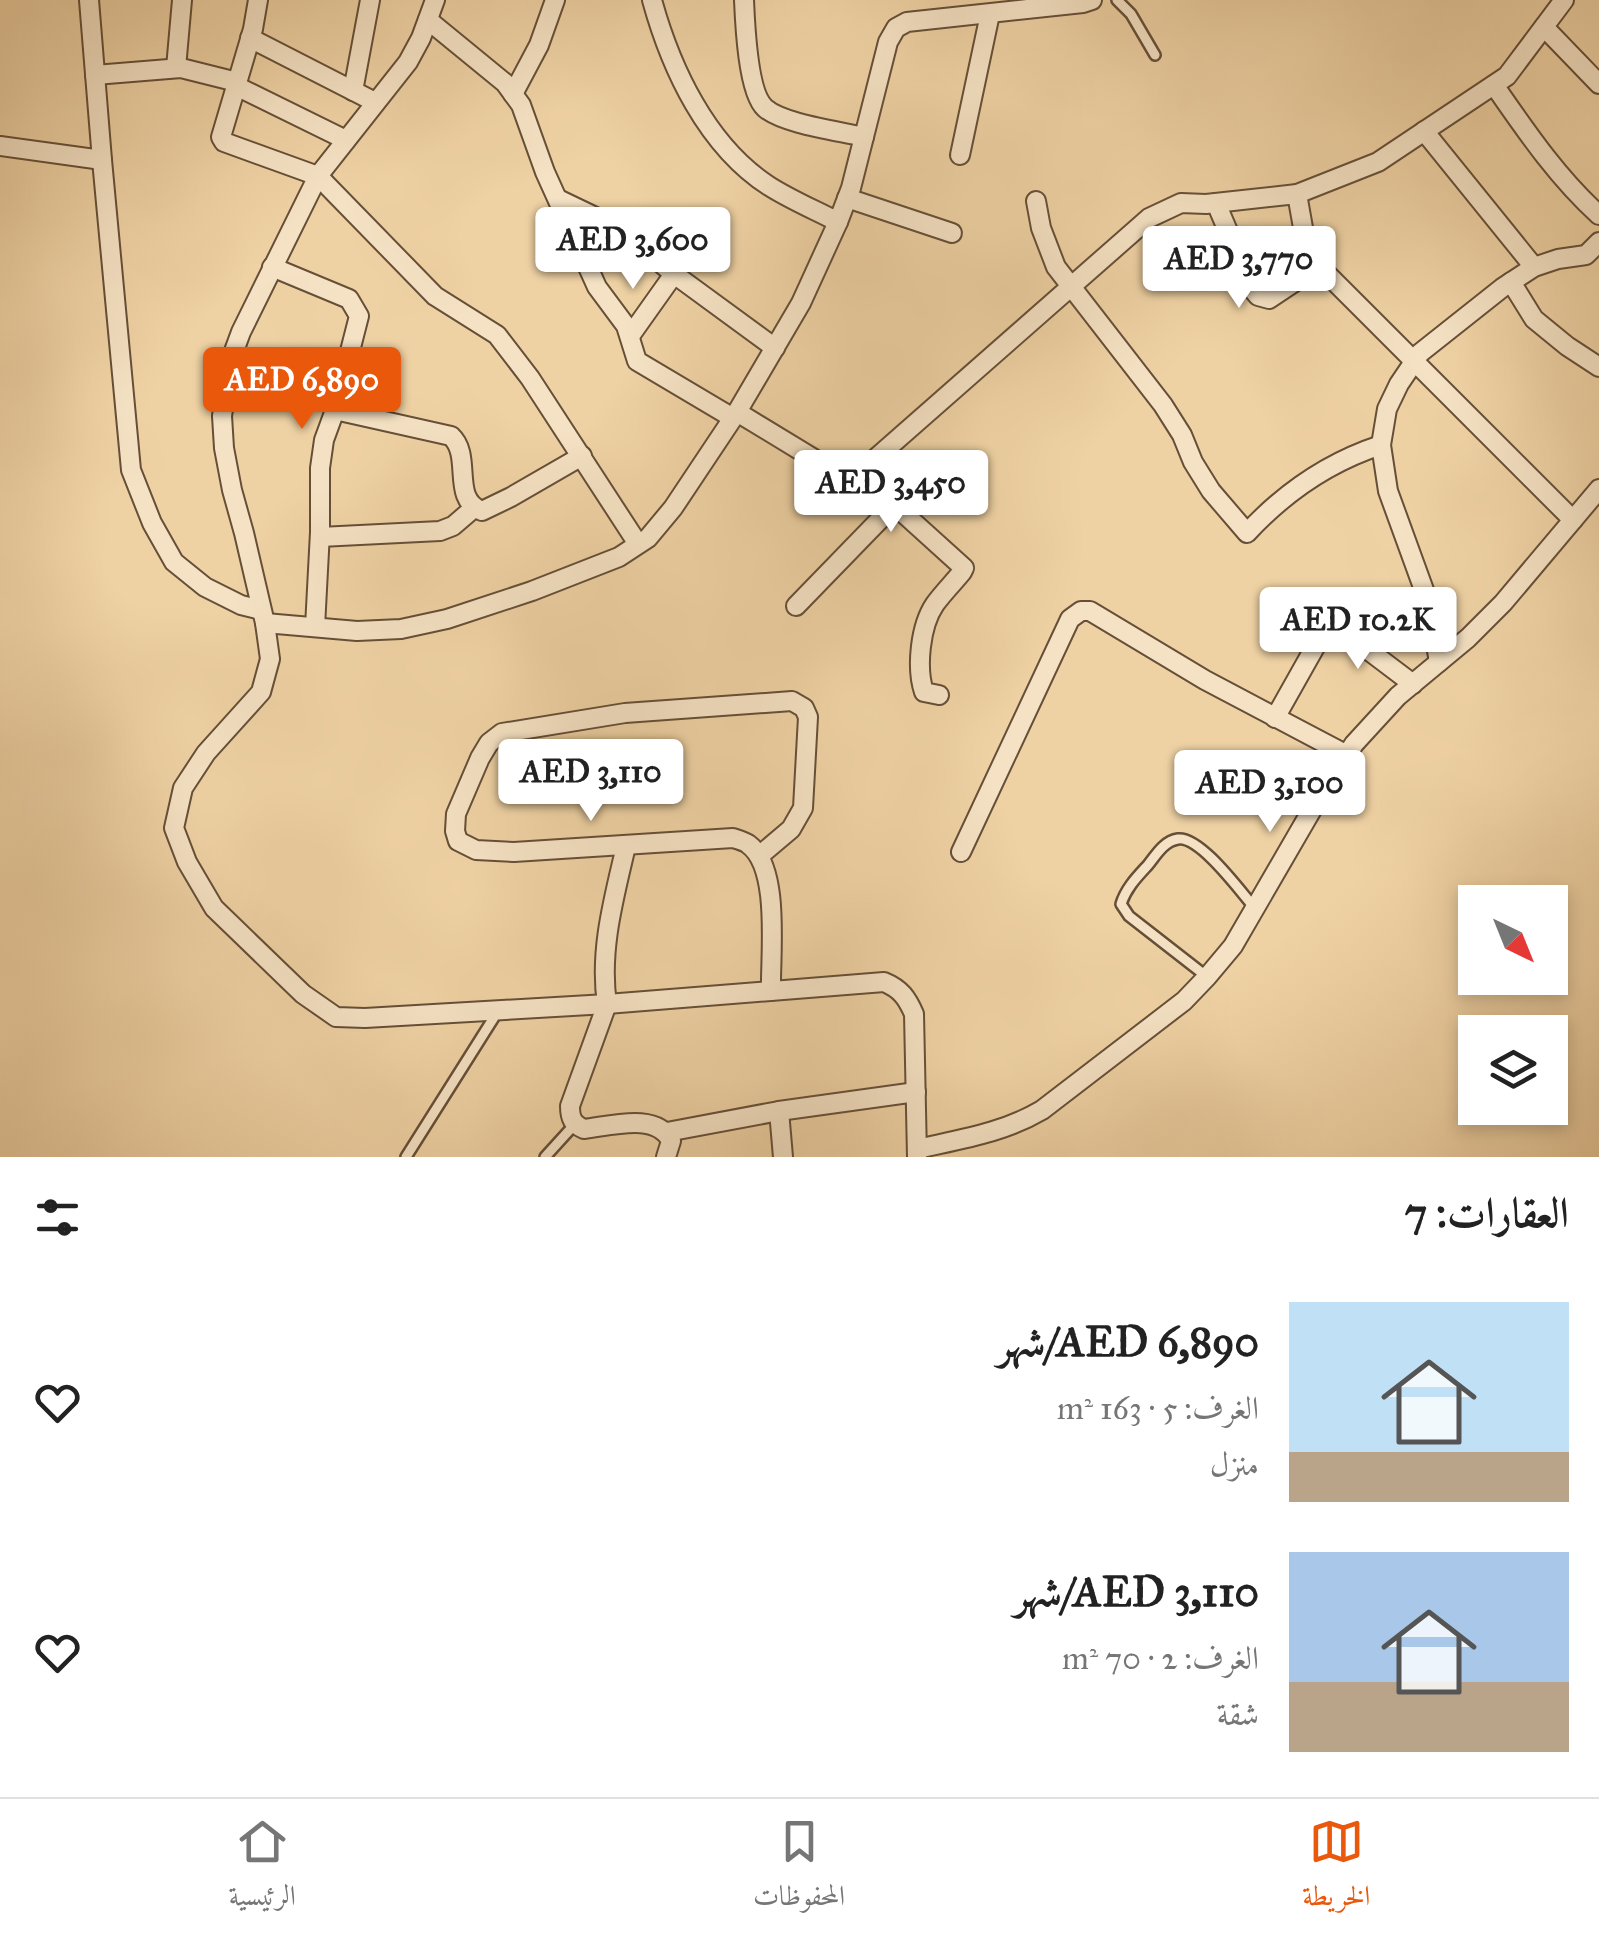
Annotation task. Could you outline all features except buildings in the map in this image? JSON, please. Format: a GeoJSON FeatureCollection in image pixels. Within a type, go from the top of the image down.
{"type":"FeatureCollection","features":[{"type":"Feature","properties":{"kind":"street"},"geometry":{"type":"LineString","coordinates":[[90,0],[131,470],[152,524],[174,562],[204,587],[263,617],[356,631],[401,629],[447,619],[602,564],[648,538],[673,508],[735,415],[801,304],[848,198],[888,42],[896,28],[907,22],[1092,0]]}},
{"type":"Feature","properties":{"kind":"street"},"geometry":{"type":"LineString","coordinates":[[176,68],[182,0]]}},
{"type":"Feature","properties":{"kind":"street"},"geometry":{"type":"LineString","coordinates":[[258,0],[221,137],[224,142],[318,176],[436,296],[497,335],[638,544]]}},
{"type":"Feature","properties":{"kind":"street"},"geometry":{"type":"LineString","coordinates":[[354,91],[370,0]]}},
{"type":"Feature","properties":{"kind":"street"},"geometry":{"type":"LineString","coordinates":[[435,0],[422,38],[408,62],[318,176],[230,362],[222,416],[224,448],[270,659],[260,692],[206,753],[184,788],[174,828],[187,862],[214,908],[303,994],[336,1017],[607,1004],[884,982],[898,988],[914,1014],[917,1153],[1020,1123],[1184,1001],[1207,977],[1234,946],[1347,755],[1376,719],[1503,603],[1599,489]]}},
{"type":"Feature","properties":{"kind":"street"},"geometry":{"type":"LineString","coordinates":[[512,94],[539,45],[555,0]]}},
{"type":"Feature","properties":{"kind":"street"},"geometry":{"type":"LineString","coordinates":[[652,0],[678,75],[714,134],[737,161],[769,186],[838,222]]}},
{"type":"Feature","properties":{"kind":"street"},"geometry":{"type":"LineString","coordinates":[[744,0],[753,92],[764,108],[784,118],[864,137]]}},
{"type":"Feature","properties":{"kind":"street"},"geometry":{"type":"LineString","coordinates":[[428,20],[505,83],[520,105],[597,286],[626,326],[637,362],[846,476],[859,472],[1149,218],[1180,203],[1297,194],[1378,162],[1507,76],[1564,0]]}},
{"type":"Feature","properties":{"kind":"street"},"geometry":{"type":"LineString","coordinates":[[960,155],[990,14]]}},
{"type":"Feature","properties":{"kind":"street"},"geometry":{"type":"LineString","coordinates":[[1544,26],[1599,84]]}},
{"type":"Feature","properties":{"kind":"street"},"geometry":{"type":"LineString","coordinates":[[250,38],[376,102]]}},
{"type":"Feature","properties":{"kind":"street"},"geometry":{"type":"LineString","coordinates":[[95,75],[176,68],[237,84],[346,140]]}},
{"type":"Feature","properties":{"kind":"street"},"geometry":{"type":"LineString","coordinates":[[1494,85],[1567,184],[1599,215]]}},
{"type":"Feature","properties":{"kind":"street"},"geometry":{"type":"LineString","coordinates":[[1424,132],[1534,267]]}},
{"type":"Feature","properties":{"kind":"street"},"geometry":{"type":"LineString","coordinates":[[0,146],[102,160]]}},
{"type":"Feature","properties":{"kind":"street"},"geometry":{"type":"LineString","coordinates":[[1297,194],[1304,240],[1320,265],[1573,520]]}},
{"type":"Feature","properties":{"kind":"street"},"geometry":{"type":"LineString","coordinates":[[848,198],[952,233]]}},
{"type":"Feature","properties":{"kind":"street"},"geometry":{"type":"LineString","coordinates":[[558,199],[626,234],[774,348]]}},
{"type":"Feature","properties":{"kind":"street"},"geometry":{"type":"LineString","coordinates":[[1036,201],[1056,267],[1162,405],[1182,435],[1210,492],[1247,532],[1289,494],[1342,460],[1380,446]]}},
{"type":"Feature","properties":{"kind":"street"},"geometry":{"type":"LineString","coordinates":[[1216,203],[1258,296],[1269,300],[1320,265]]}},
{"type":"Feature","properties":{"kind":"street"},"geometry":{"type":"LineString","coordinates":[[1439,662],[1428,601],[1388,491],[1380,446],[1388,409],[1420,353],[1511,282],[1534,267],[1595,253]]}},
{"type":"Feature","properties":{"kind":"street"},"geometry":{"type":"LineString","coordinates":[[272,267],[349,299],[359,316],[324,440],[320,468],[315,627]]}},
{"type":"Feature","properties":{"kind":"street"},"geometry":{"type":"LineString","coordinates":[[630,336],[674,274]]}},
{"type":"Feature","properties":{"kind":"street"},"geometry":{"type":"LineString","coordinates":[[1511,282],[1534,319],[1599,367]]}},
{"type":"Feature","properties":{"kind":"street"},"geometry":{"type":"LineString","coordinates":[[335,410],[452,436],[460,449],[467,501],[482,511],[582,456]]}},
{"type":"Feature","properties":{"kind":"street"},"geometry":{"type":"LineString","coordinates":[[859,472],[964,568],[932,608],[919,656],[924,692],[940,695]]}},
{"type":"Feature","properties":{"kind":"street"},"geometry":{"type":"LineString","coordinates":[[796,606],[894,505]]}},
{"type":"Feature","properties":{"kind":"street"},"geometry":{"type":"LineString","coordinates":[[320,538],[440,531],[453,526],[474,508]]}},
{"type":"Feature","properties":{"kind":"street"},"geometry":{"type":"LineString","coordinates":[[961,852],[1070,619],[1081,611],[1090,611],[1204,680],[1347,755]]}},
{"type":"Feature","properties":{"kind":"street"},"geometry":{"type":"LineString","coordinates":[[1274,718],[1324,631],[1340,616],[1358,612],[1433,627]]}},
{"type":"Feature","properties":{"kind":"street"},"geometry":{"type":"LineString","coordinates":[[1332,622],[1413,684]]}},
{"type":"Feature","properties":{"kind":"street"},"geometry":{"type":"LineString","coordinates":[[759,856],[790,829],[802,808],[808,717],[804,708],[792,701],[625,713],[502,734],[489,742],[480,758],[456,814],[454,831],[458,841],[476,850],[514,852],[733,838],[748,842],[766,872],[770,894],[771,991]]}},
{"type":"Feature","properties":{"kind":"street"},"geometry":{"type":"LineString","coordinates":[[626,846],[608,930],[604,986],[607,1004],[570,1106],[570,1116],[584,1129],[648,1123],[666,1132],[671,1142],[666,1157]]}},
{"type":"Feature","properties":{"kind":"street"},"geometry":{"type":"LineString","coordinates":[[666,1132],[916,1092]]}},
{"type":"Feature","properties":{"kind":"street"},"geometry":{"type":"LineString","coordinates":[[779,1111],[783,1157]]}},
{"type":"Feature","properties":{"kind":"lane"},"geometry":{"type":"LineString","coordinates":[[1117,0],[1131,14],[1156,56]]}},
{"type":"Feature","properties":{"kind":"lane"},"geometry":{"type":"LineString","coordinates":[[1207,977],[1129,916],[1122,904],[1124,892],[1164,846],[1177,839],[1188,840],[1256,908]]}},
{"type":"Feature","properties":{"kind":"lane"},"geometry":{"type":"LineString","coordinates":[[406,1157],[499,1010]]}},
{"type":"Feature","properties":{"kind":"lane"},"geometry":{"type":"LineString","coordinates":[[545,1157],[575,1124]]}}]}
